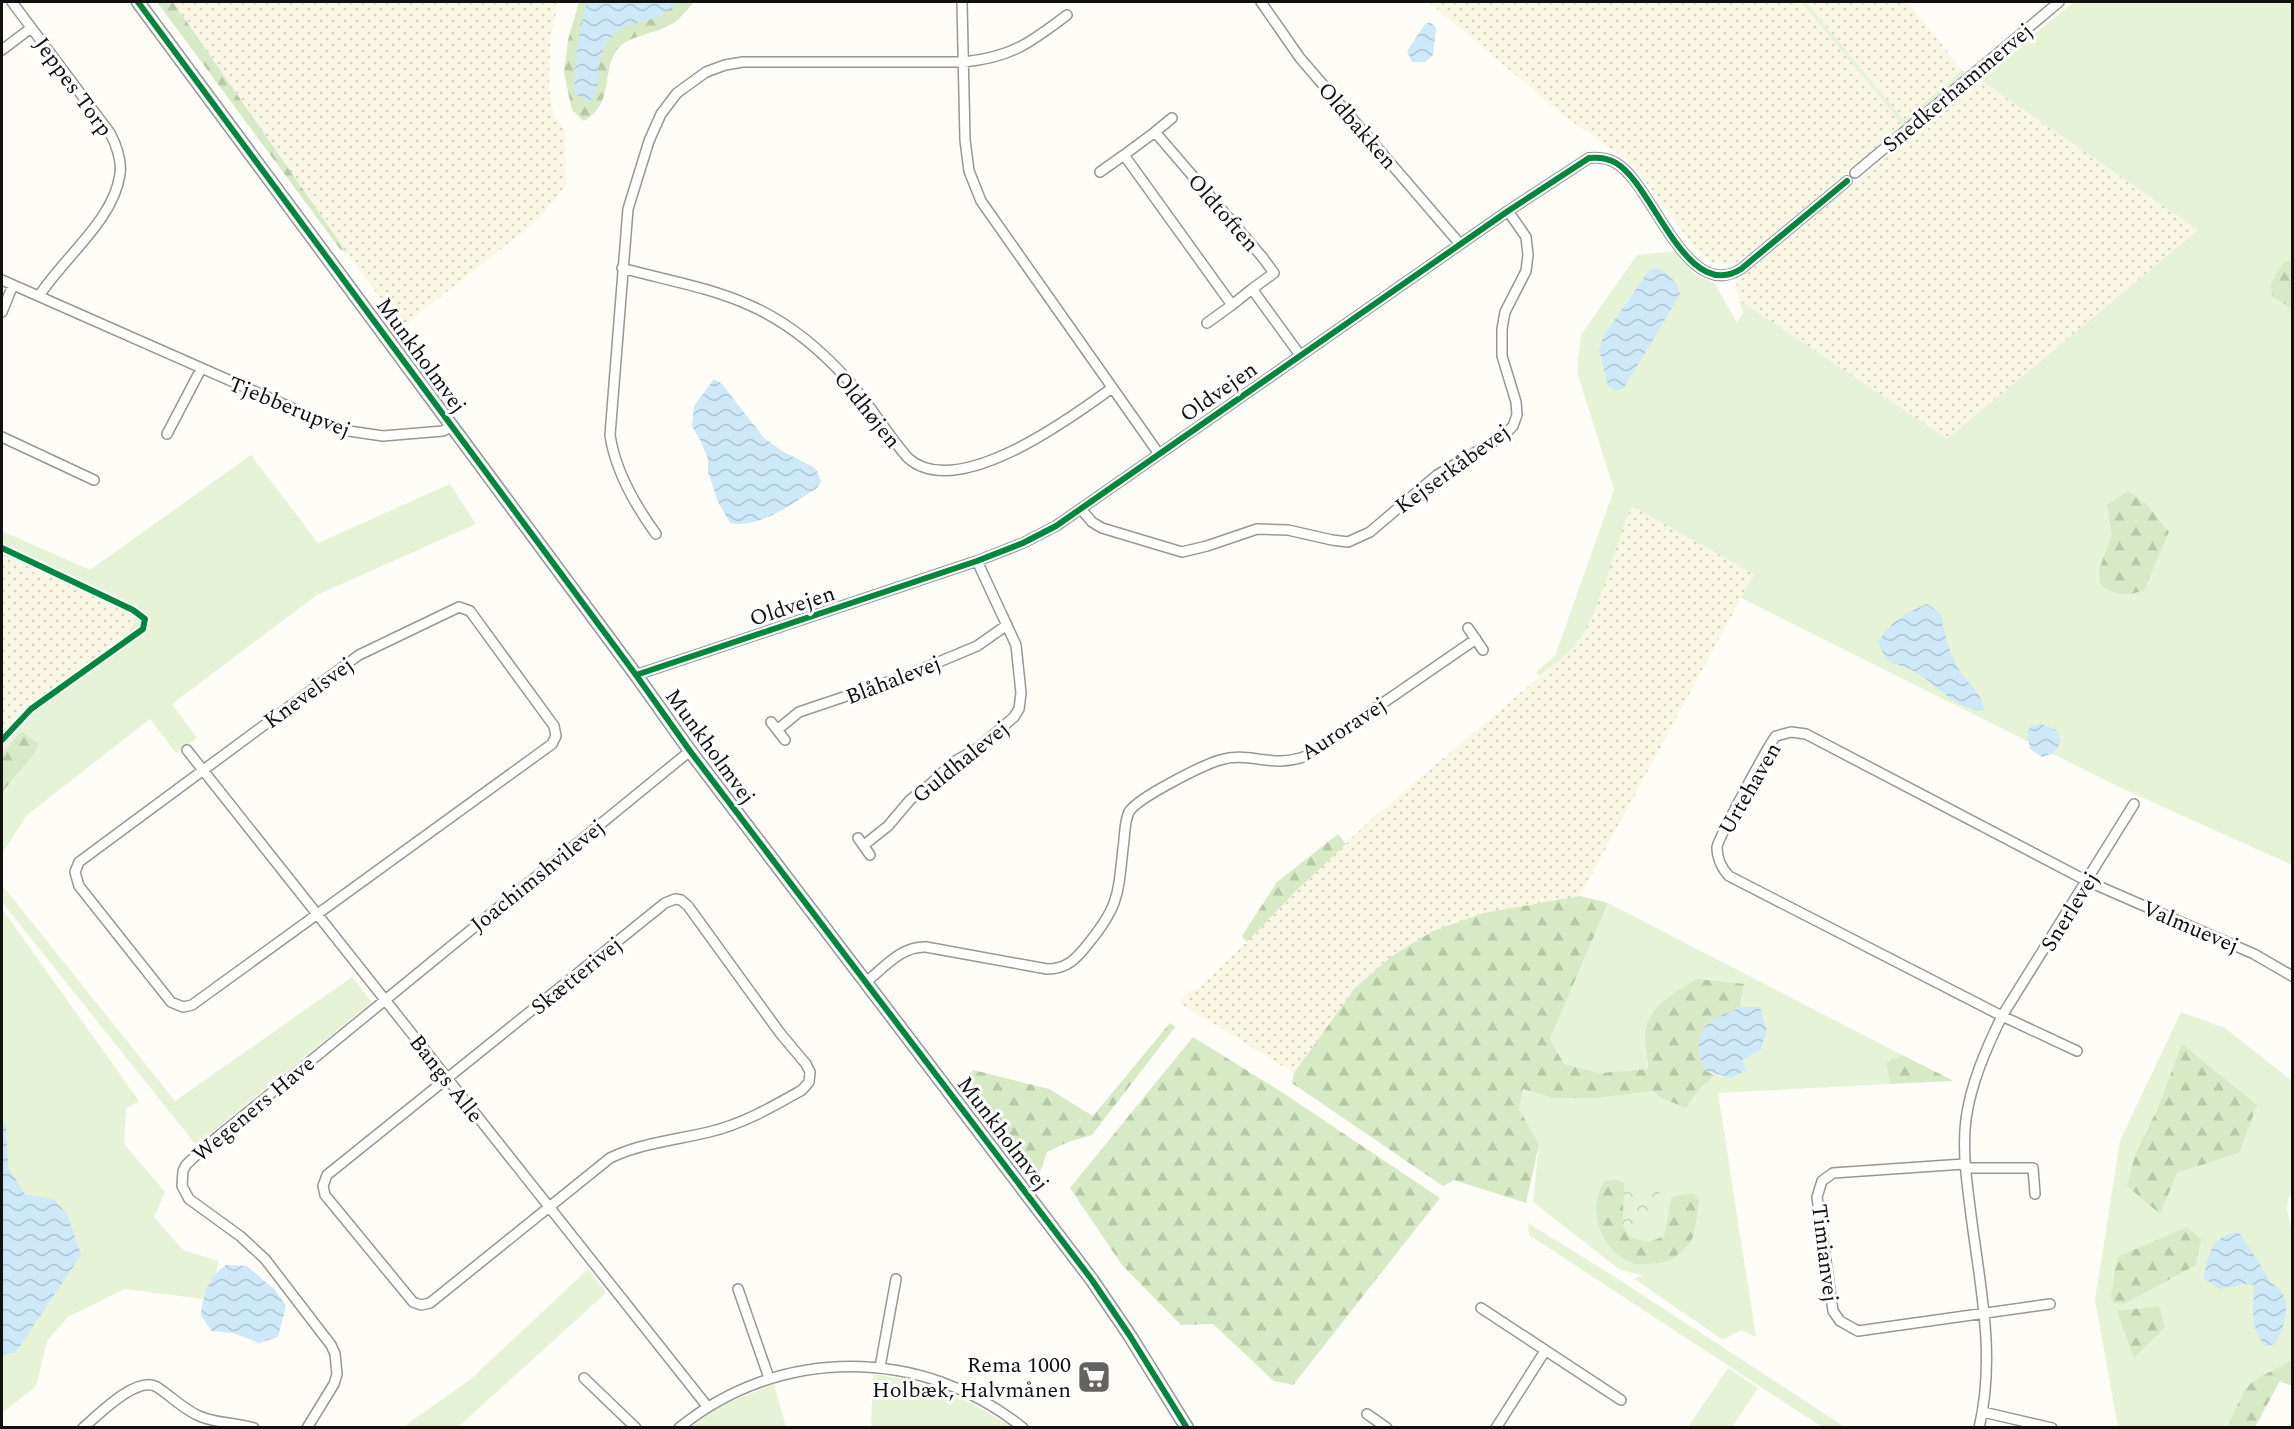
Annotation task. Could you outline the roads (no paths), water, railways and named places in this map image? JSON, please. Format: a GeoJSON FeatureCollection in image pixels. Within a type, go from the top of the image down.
{"type":"FeatureCollection","features":[{"type":"Feature","properties":{"kind":"street","name":"Jeppes Torp"},"geometry":{"type":"LineString","coordinates":[[12,2],[110,133],[120,172],[113,195],[104,212],[39,296]]}},
{"type":"Feature","properties":{"kind":"street","name":"Munkholmvej"},"geometry":{"type":"LineString","coordinates":[[138,2],[690,751],[1092,1280],[1187,1428]]}},
{"type":"Feature","properties":{"kind":"street"},"geometry":{"type":"LineString","coordinates":[[962,2],[966,162],[971,181],[981,201],[1159,454]]}},
{"type":"Feature","properties":{"kind":"street","name":"Oldbakken"},"geometry":{"type":"LineString","coordinates":[[1260,2],[1300,58],[1460,244]]}},
{"type":"Feature","properties":{"kind":"street"},"geometry":{"type":"LineString","coordinates":[[2042,2],[2048,10]]}},
{"type":"Feature","properties":{"kind":"street","name":"Snedkerhammervej"},"geometry":{"type":"LineString","coordinates":[[1855,173],[2059,2]]}},
{"type":"Feature","properties":{"kind":"street"},"geometry":{"type":"LineString","coordinates":[[656,534],[642,515],[626,484],[612,447],[610,435],[628,209],[649,141],[669,102],[698,77],[721,66],[743,62],[964,62],[992,58],[1022,47],[1067,15]]}},
{"type":"Feature","properties":{"kind":"street"},"geometry":{"type":"LineString","coordinates":[[2,50],[31,28]]}},
{"type":"Feature","properties":{"kind":"street"},"geometry":{"type":"LineString","coordinates":[[1100,172],[1172,118]]}},
{"type":"Feature","properties":{"kind":"street","name":"Oldtoften"},"geometry":{"type":"LineString","coordinates":[[1124,155],[1232,305],[1274,273],[1155,132]]}},
{"type":"Feature","properties":{"kind":"street","name":"Oldvejen"},"geometry":{"type":"LineString","coordinates":[[636,675],[977,561],[1029,539],[1082,509],[1460,244],[1589,158],[1603,158],[1616,163],[1630,176],[1673,238],[1702,269],[1712,275],[1732,274],[1749,263],[1847,181]]}},
{"type":"Feature","properties":{"kind":"street","name":"Kejserkåbevej"},"geometry":{"type":"LineString","coordinates":[[1082,509],[1092,522],[1101,528],[1182,552],[1208,546],[1257,529],[1288,530],[1344,542],[1370,532],[1420,487],[1503,436],[1516,420],[1516,402],[1502,356],[1502,329],[1505,312],[1526,271],[1528,255],[1526,237],[1508,211]]}},
{"type":"Feature","properties":{"kind":"street","name":"Oldhøjen"},"geometry":{"type":"LineString","coordinates":[[622,268],[720,293],[749,304],[786,325],[846,378],[908,458],[931,470],[957,469],[1006,455],[1036,439],[1112,388]]}},
{"type":"Feature","properties":{"kind":"street","name":"Tjebberupvej"},"geometry":{"type":"LineString","coordinates":[[2,280],[329,425],[356,433],[383,436],[444,431],[452,426]]}},
{"type":"Feature","properties":{"kind":"street"},"geometry":{"type":"LineString","coordinates":[[2,312],[13,285]]}},
{"type":"Feature","properties":{"kind":"street","name":"Oldtoften"},"geometry":{"type":"LineString","coordinates":[[1252,290],[1300,355]]}},
{"type":"Feature","properties":{"kind":"street"},"geometry":{"type":"LineString","coordinates":[[1207,323],[1232,305]]}},
{"type":"Feature","properties":{"kind":"street","name":"Tjebberupvej"},"geometry":{"type":"LineString","coordinates":[[167,434],[201,369]]}},
{"type":"Feature","properties":{"kind":"street"},"geometry":{"type":"LineString","coordinates":[[2,437],[94,480]]}},
{"type":"Feature","properties":{"kind":"street","name":"Guldhalevej"},"geometry":{"type":"LineString","coordinates":[[870,855],[861,842],[888,826],[910,800],[952,763],[978,748],[1016,715],[1020,705],[1016,645],[977,561]]}},
{"type":"Feature","properties":{"kind":"street","name":"Knevelsvej"},"geometry":{"type":"LineString","coordinates":[[459,607],[470,611],[554,726],[554,740],[550,747],[317,914],[192,1005],[177,1006],[164,993],[79,886],[75,870],[79,862],[88,855],[359,655],[453,609],[459,607]]}},
{"type":"Feature","properties":{"kind":"street","name":"Blåhalevej"},"geometry":{"type":"LineString","coordinates":[[777,730],[799,712],[903,677],[977,646],[1007,625]]}},
{"type":"Feature","properties":{"kind":"street"},"geometry":{"type":"LineString","coordinates":[[1468,628],[1483,650]]}},
{"type":"Feature","properties":{"kind":"street","name":"Auroravej"},"geometry":{"type":"LineString","coordinates":[[866,982],[905,950],[914,947],[926,947],[1040,968],[1055,969],[1066,966],[1076,959],[1102,927],[1115,906],[1127,819],[1135,804],[1220,759],[1235,757],[1282,762],[1311,754],[1476,639]]}},
{"type":"Feature","properties":{"kind":"street"},"geometry":{"type":"LineString","coordinates":[[771,722],[785,740]]}},
{"type":"Feature","properties":{"kind":"street","name":"Urtehaven"},"geometry":{"type":"LineString","coordinates":[[2002,1016],[1725,872],[1719,859],[1717,845],[1719,839],[1771,742],[1776,736],[1786,733],[1806,734],[2087,881]]}},
{"type":"Feature","properties":{"kind":"street","name":"Bangs Alle"},"geometry":{"type":"LineString","coordinates":[[187,750],[707,1406]]}},
{"type":"Feature","properties":{"kind":"street","name":"Joachimshvilevej"},"geometry":{"type":"LineString","coordinates":[[385,1000],[690,751]]}},
{"type":"Feature","properties":{"kind":"street","name":"Snerlevej"},"geometry":{"type":"LineString","coordinates":[[1979,1428],[1988,1368],[1984,1314],[1964,1166],[1966,1120],[1973,1087],[1986,1049],[2002,1016],[2134,804]]}},
{"type":"Feature","properties":{"kind":"street","name":"Valmuevej"},"geometry":{"type":"LineString","coordinates":[[2087,881],[2254,954],[2292,976]]}},
{"type":"Feature","properties":{"kind":"street","name":"Skætterivej"},"geometry":{"type":"LineString","coordinates":[[678,899],[688,906],[780,1033],[806,1064],[810,1072],[809,1082],[802,1090],[739,1123],[637,1148],[610,1158],[549,1206],[429,1304],[421,1305],[410,1300],[325,1195],[324,1184],[329,1173],[665,903],[678,899]]}},
{"type":"Feature","properties":{"kind":"street","name":"Wegeners Have"},"geometry":{"type":"LineString","coordinates":[[307,1428],[334,1384],[337,1364],[331,1345],[265,1259],[240,1236],[189,1199],[182,1186],[182,1176],[186,1165],[204,1148],[385,1000]]}},
{"type":"Feature","properties":{"kind":"street"},"geometry":{"type":"LineString","coordinates":[[2002,1016],[2077,1050]]}},
{"type":"Feature","properties":{"kind":"street"},"geometry":{"type":"LineString","coordinates":[[1964,1166],[2033,1168],[2036,1194]]}},
{"type":"Feature","properties":{"kind":"street","name":"Timianvej"},"geometry":{"type":"LineString","coordinates":[[1964,1166],[1833,1173],[1822,1181],[1817,1197],[1833,1311],[1838,1320],[1858,1331],[1984,1314]]}},
{"type":"Feature","properties":{"kind":"street"},"geometry":{"type":"LineString","coordinates":[[880,1367],[896,1279]]}},
{"type":"Feature","properties":{"kind":"street"},"geometry":{"type":"LineString","coordinates":[[738,1289],[769,1378]]}},
{"type":"Feature","properties":{"kind":"street"},"geometry":{"type":"LineString","coordinates":[[1984,1314],[2050,1304]]}},
{"type":"Feature","properties":{"kind":"street"},"geometry":{"type":"LineString","coordinates":[[1481,1308],[1621,1400]]}},
{"type":"Feature","properties":{"kind":"street"},"geometry":{"type":"LineString","coordinates":[[1496,1428],[1545,1351]]}},
{"type":"Feature","properties":{"kind":"street"},"geometry":{"type":"LineString","coordinates":[[679,1428],[707,1406],[737,1390],[769,1378],[800,1370],[826,1367],[880,1367],[915,1374],[947,1385],[986,1403],[1023,1428]]}},
{"type":"Feature","properties":{"kind":"street"},"geometry":{"type":"LineString","coordinates":[[584,1378],[636,1428]]}},
{"type":"Feature","properties":{"kind":"street"},"geometry":{"type":"LineString","coordinates":[[83,1428],[132,1389],[143,1384],[155,1386],[185,1408],[206,1419],[254,1428]]}},
{"type":"Feature","properties":{"kind":"street"},"geometry":{"type":"LineString","coordinates":[[1983,1412],[2052,1428]]}},
{"type":"Feature","properties":{"kind":"street"},"geometry":{"type":"LineString","coordinates":[[1367,1414],[1387,1428]]}},
{"type":"Feature","properties":{"kind":"water"},"geometry":{"type":"Polygon","coordinates":[[[587,2],[676,2],[668,11],[659,16],[632,24],[616,32],[602,52],[597,90],[591,100],[585,102],[583,96],[575,96],[575,72],[577,48],[587,2]]]}},
{"type":"Feature","properties":{"kind":"water"},"geometry":{"type":"Polygon","coordinates":[[[1426,23],[1431,23],[1436,28],[1433,55],[1425,62],[1412,62],[1407,51],[1426,23]]]}},
{"type":"Feature","properties":{"kind":"water"},"geometry":{"type":"Polygon","coordinates":[[[1656,268],[1672,278],[1680,295],[1623,389],[1615,391],[1608,386],[1599,349],[1604,335],[1648,272],[1656,268]]]}},
{"type":"Feature","properties":{"kind":"water"},"geometry":{"type":"Polygon","coordinates":[[[714,379],[721,383],[764,438],[817,471],[821,481],[817,488],[765,519],[742,524],[730,523],[718,502],[708,472],[708,459],[692,426],[694,406],[714,379]]]}},
{"type":"Feature","properties":{"kind":"water"},"geometry":{"type":"Polygon","coordinates":[[[1927,604],[1941,614],[1952,655],[1958,668],[1978,693],[1984,711],[1954,701],[1912,670],[1890,662],[1883,653],[1878,642],[1887,629],[1905,615],[1927,604]]]}},
{"type":"Feature","properties":{"kind":"water"},"geometry":{"type":"Polygon","coordinates":[[[2041,724],[2056,730],[2061,741],[2054,753],[2042,757],[2030,749],[2027,732],[2032,725],[2041,724]]]}},
{"type":"Feature","properties":{"kind":"water"},"geometry":{"type":"Polygon","coordinates":[[[1740,1007],[1760,1007],[1767,1031],[1760,1051],[1742,1060],[1746,1070],[1731,1078],[1705,1071],[1699,1052],[1702,1032],[1713,1020],[1740,1007]]]}},
{"type":"Feature","properties":{"kind":"water"},"geometry":{"type":"Polygon","coordinates":[[[2,1124],[6,1124],[8,1167],[25,1194],[55,1200],[68,1216],[81,1255],[16,1352],[2,1355],[2,1124]]]}},
{"type":"Feature","properties":{"kind":"water"},"geometry":{"type":"Polygon","coordinates":[[[2238,1232],[2269,1280],[2281,1291],[2285,1299],[2286,1312],[2281,1331],[2276,1343],[2266,1347],[2254,1325],[2254,1285],[2245,1284],[2220,1289],[2203,1278],[2216,1242],[2229,1234],[2238,1232]]]}},
{"type":"Feature","properties":{"kind":"water"},"geometry":{"type":"Polygon","coordinates":[[[226,1265],[247,1266],[275,1290],[286,1306],[278,1337],[259,1343],[233,1333],[212,1331],[201,1316],[208,1287],[215,1275],[226,1265]]]}},
{"type":"Feature","properties":{"kind":"place","name":"Rema 1000 Holbæk, Halvmånen"},"geometry":{"type":"Point","coordinates":[1094,1377]}}]}
